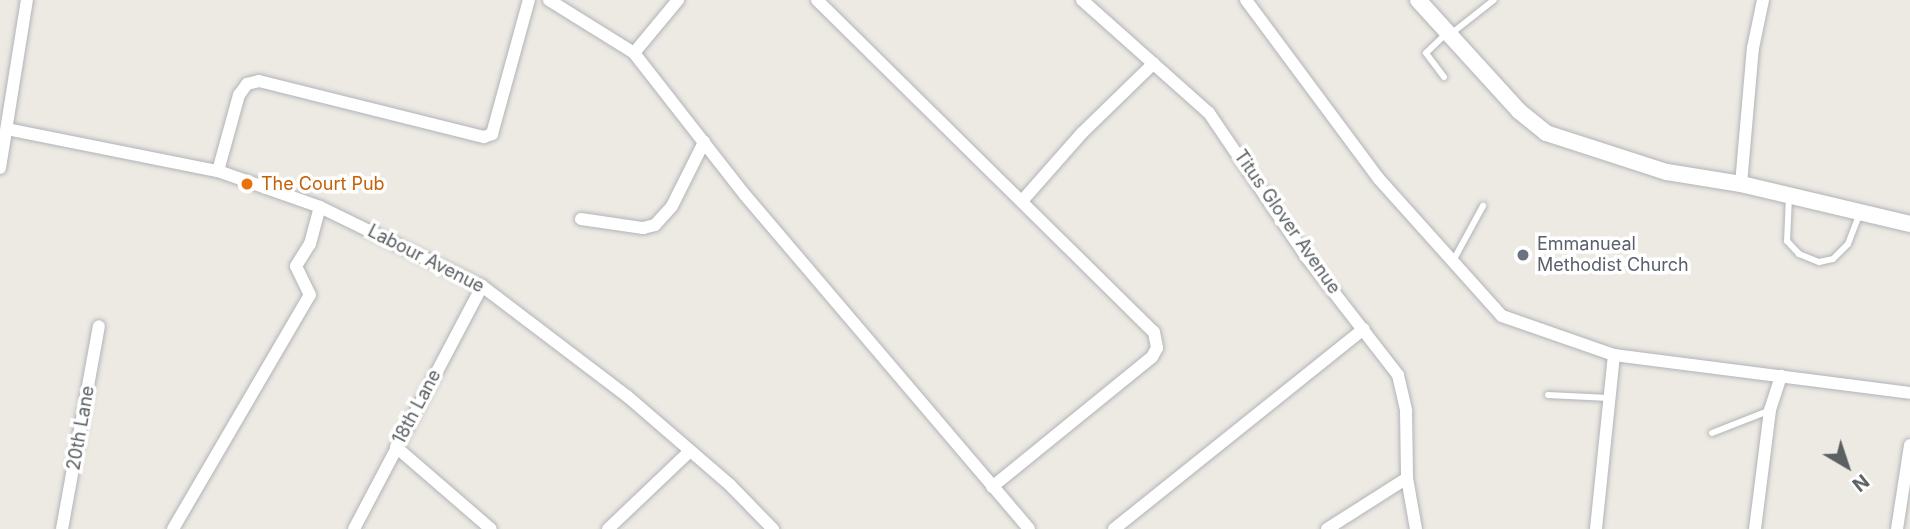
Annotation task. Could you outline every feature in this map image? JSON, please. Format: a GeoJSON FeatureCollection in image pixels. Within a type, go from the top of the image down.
{"type":"FeatureCollection","features":[{"type":"Feature","properties":{"kind":"street"},"geometry":{"type":"LineString","coordinates":[[0,168],[7,129],[6,80],[27,0]]}},
{"type":"Feature","properties":{"kind":"street"},"geometry":{"type":"LineString","coordinates":[[218,171],[239,95],[247,84],[259,80],[484,137],[492,134],[529,0]]}},
{"type":"Feature","properties":{"kind":"street"},"geometry":{"type":"LineString","coordinates":[[549,0],[634,53],[704,142],[1029,529]]}},
{"type":"Feature","properties":{"kind":"street"},"geometry":{"type":"LineString","coordinates":[[634,53],[678,0]]}},
{"type":"Feature","properties":{"kind":"street"},"geometry":{"type":"LineString","coordinates":[[817,0],[1148,324],[1157,348],[992,487]]}},
{"type":"Feature","properties":{"kind":"street","name":"Titus Glover Avenue"},"geometry":{"type":"LineString","coordinates":[[1082,0],[1209,113],[1308,260],[1364,329],[1402,387],[1407,478],[1416,529]]}},
{"type":"Feature","properties":{"kind":"street"},"geometry":{"type":"LineString","coordinates":[[1246,0],[1379,179],[1502,316],[1614,355],[1910,393]]}},
{"type":"Feature","properties":{"kind":"street"},"geometry":{"type":"LineString","coordinates":[[1418,0],[1546,133],[1654,169],[1741,184],[1910,224]]}},
{"type":"Feature","properties":{"kind":"street"},"geometry":{"type":"LineString","coordinates":[[1741,184],[1753,48],[1763,0]]}},
{"type":"Feature","properties":{"kind":"street"},"geometry":{"type":"LineString","coordinates":[[1023,201],[1082,133],[1154,63]]}},
{"type":"Feature","properties":{"kind":"street","name":"Labour Avenue"},"geometry":{"type":"LineString","coordinates":[[7,129],[218,171],[320,207],[482,286],[609,381],[690,451],[772,529]]}},
{"type":"Feature","properties":{"kind":"street"},"geometry":{"type":"LineString","coordinates":[[581,219],[643,228],[655,225],[672,206],[704,142]]}},
{"type":"Feature","properties":{"kind":"street"},"geometry":{"type":"LineString","coordinates":[[173,529],[310,295],[296,266],[310,244],[320,207]]}},
{"type":"Feature","properties":{"kind":"street","name":"18th Lane"},"geometry":{"type":"LineString","coordinates":[[354,529],[482,286]]}},
{"type":"Feature","properties":{"kind":"street","name":"20th Lane"},"geometry":{"type":"LineString","coordinates":[[62,529],[99,326]]}},
{"type":"Feature","properties":{"kind":"street"},"geometry":{"type":"LineString","coordinates":[[1114,529],[1364,329]]}},
{"type":"Feature","properties":{"kind":"street"},"geometry":{"type":"LineString","coordinates":[[1596,529],[1614,355]]}},
{"type":"Feature","properties":{"kind":"street"},"geometry":{"type":"LineString","coordinates":[[1755,529],[1770,410],[1781,376]]}},
{"type":"Feature","properties":{"kind":"street"},"geometry":{"type":"LineString","coordinates":[[1897,529],[1910,445]]}},
{"type":"Feature","properties":{"kind":"street"},"geometry":{"type":"LineString","coordinates":[[396,447],[491,529]]}},
{"type":"Feature","properties":{"kind":"street"},"geometry":{"type":"LineString","coordinates":[[608,529],[690,451]]}},
{"type":"Feature","properties":{"kind":"street"},"geometry":{"type":"LineString","coordinates":[[1327,529],[1407,478]]}},
{"type":"Feature","properties":{"kind":"lane"},"geometry":{"type":"LineString","coordinates":[[1444,77],[1426,53],[1494,0]]}},
{"type":"Feature","properties":{"kind":"lane"},"geometry":{"type":"LineString","coordinates":[[1789,195],[1787,241],[1799,254],[1819,262],[1833,259],[1848,244],[1861,211]]}},
{"type":"Feature","properties":{"kind":"lane"},"geometry":{"type":"LineString","coordinates":[[1452,263],[1483,206]]}},
{"type":"Feature","properties":{"kind":"lane"},"geometry":{"type":"LineString","coordinates":[[1548,395],[1609,398]]}},
{"type":"Feature","properties":{"kind":"lane"},"geometry":{"type":"LineString","coordinates":[[1713,433],[1770,410]]}},
{"type":"Feature","properties":{"kind":"place","name":"The Court Pub"},"geometry":{"type":"Point","coordinates":[247,184]}},
{"type":"Feature","properties":{"kind":"place","name":"Emmanueal Methodist Church"},"geometry":{"type":"Point","coordinates":[1523,255]}}]}
